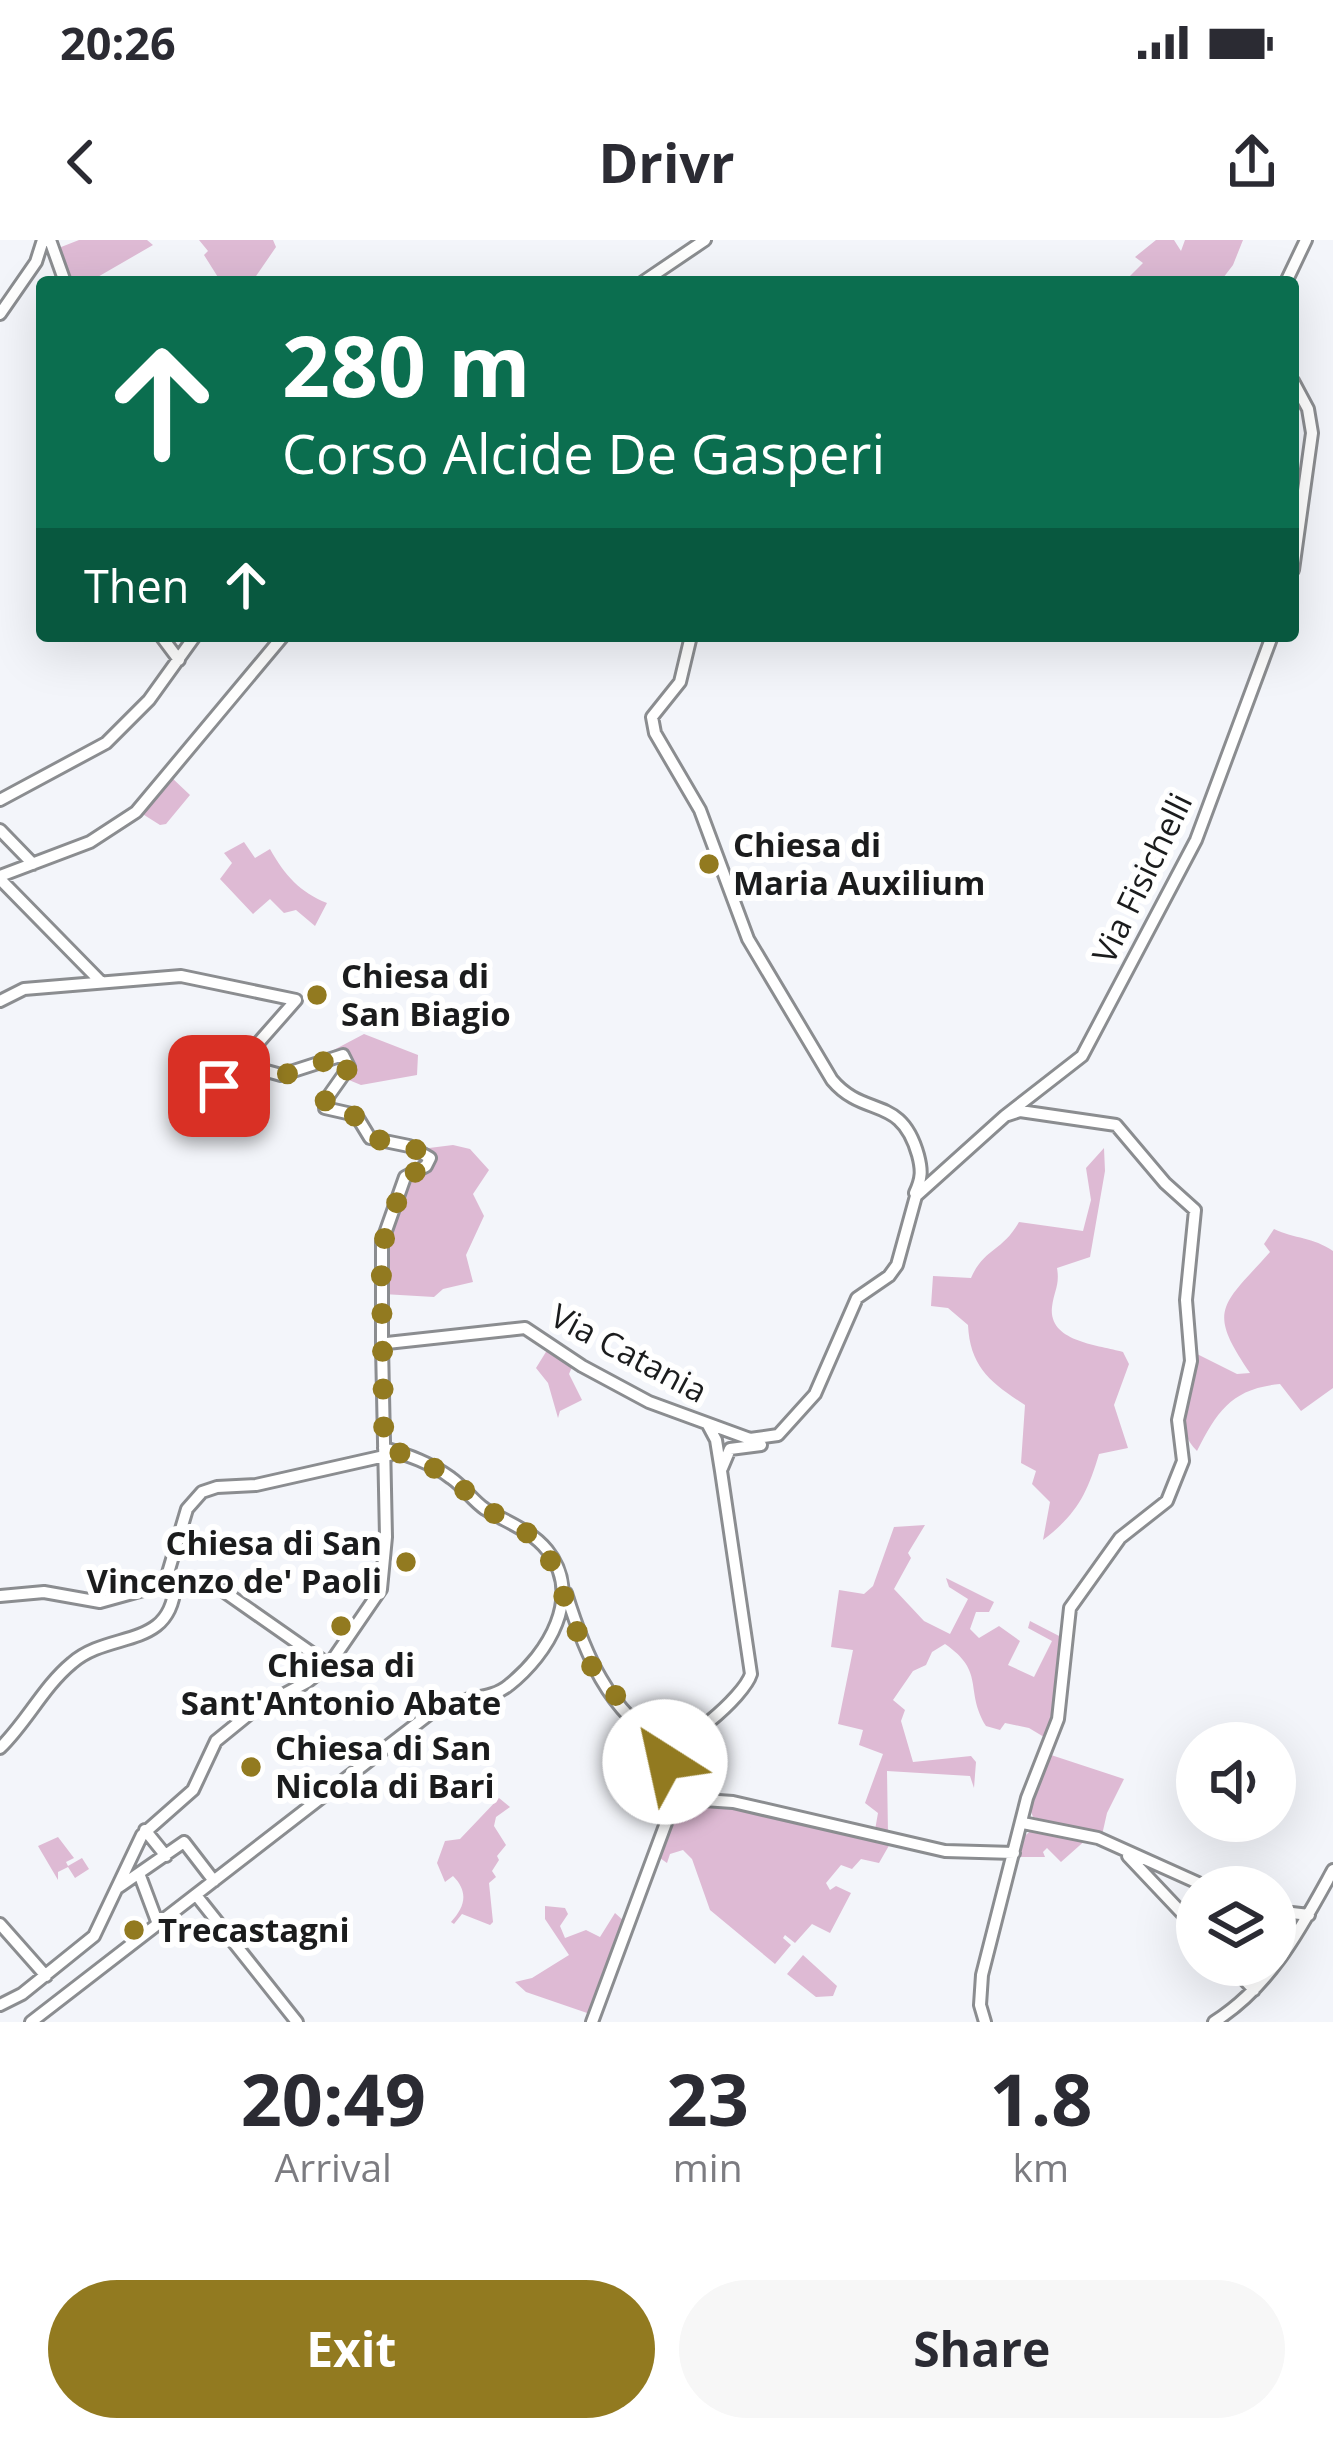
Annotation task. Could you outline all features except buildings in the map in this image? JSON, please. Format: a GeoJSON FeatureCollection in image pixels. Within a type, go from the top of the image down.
{"type":"FeatureCollection","features":[{"type":"Feature","properties":{"kind":"street"},"geometry":{"type":"LineString","coordinates":[[0,313],[39,257],[45,240]]}},
{"type":"Feature","properties":{"kind":"street"},"geometry":{"type":"LineString","coordinates":[[45,240],[62,276]]}},
{"type":"Feature","properties":{"kind":"street"},"geometry":{"type":"LineString","coordinates":[[652,276],[705,240]]}},
{"type":"Feature","properties":{"kind":"street"},"geometry":{"type":"LineString","coordinates":[[1289,276],[1306,240]]}},
{"type":"Feature","properties":{"kind":"street"},"geometry":{"type":"LineString","coordinates":[[1299,392],[1312,433],[1299,527]]}},
{"type":"Feature","properties":{"kind":"street"},"geometry":{"type":"LineString","coordinates":[[0,800],[106,743],[149,700],[191,642]]}},
{"type":"Feature","properties":{"kind":"street"},"geometry":{"type":"LineString","coordinates":[[100,982],[0,878],[90,842],[136,812],[278,642]]}},
{"type":"Feature","properties":{"kind":"street"},"geometry":{"type":"LineString","coordinates":[[690,642],[680,682],[651,720],[655,733],[700,810],[752,947],[837,1085],[850,1097],[899,1117],[910,1130],[924,1169],[893,1272],[856,1298],[814,1394],[778,1435],[760,1446],[722,1449]]}},
{"type":"Feature","properties":{"kind":"street","name":"Via Fisichelli"},"geometry":{"type":"LineString","coordinates":[[1009,1113],[1082,1056],[1196,840],[1270,642]]}},
{"type":"Feature","properties":{"kind":"street"},"geometry":{"type":"LineString","coordinates":[[0,830],[33,863]]}},
{"type":"Feature","properties":{"kind":"street"},"geometry":{"type":"LineString","coordinates":[[0,2005],[46,1976],[94,1936],[134,1851],[146,1832],[193,1790],[216,1741],[254,1711],[329,1665],[381,1589],[386,1565],[382,1362],[387,1344],[382,1242],[405,1178],[428,1164],[428,1156],[410,1146],[370,1138],[358,1117],[325,1108],[349,1067],[343,1055],[281,1076],[260,1071],[230,1090],[212,1078],[252,1050],[290,999],[181,976],[24,989],[6,998]]}},
{"type":"Feature","properties":{"kind":"street"},"geometry":{"type":"LineString","coordinates":[[1038,1114],[1039,1090]]}},
{"type":"Feature","properties":{"kind":"street"},"geometry":{"type":"LineString","coordinates":[[1024,1101],[1038,1114]]}},
{"type":"Feature","properties":{"kind":"street"},"geometry":{"type":"LineString","coordinates":[[924,1169],[946,1168],[1009,1113],[1038,1114],[1120,1127],[1165,1183],[1195,1210],[1186,1300],[1191,1360],[1178,1420],[1183,1462],[1167,1501],[1120,1538],[1070,1608],[1058,1719],[1026,1802],[1022,1827],[1009,1848],[982,1975],[980,2005],[985,2022]]}},
{"type":"Feature","properties":{"kind":"street","name":"Via Catania"},"geometry":{"type":"LineString","coordinates":[[387,1344],[525,1328],[649,1402],[726,1432],[759,1440],[778,1435]]}},
{"type":"Feature","properties":{"kind":"street"},"geometry":{"type":"LineString","coordinates":[[707,1425],[722,1449]]}},
{"type":"Feature","properties":{"kind":"street"},"geometry":{"type":"LineString","coordinates":[[667,1747],[742,1694],[751,1675],[721,1471],[726,1432]]}},
{"type":"Feature","properties":{"kind":"street"},"geometry":{"type":"LineString","coordinates":[[0,1748],[53,1680],[80,1656],[96,1646],[149,1632],[167,1616],[172,1562],[187,1509],[207,1490],[256,1485],[381,1455],[410,1456],[450,1477],[483,1507],[542,1545],[560,1579],[565,1611],[589,1663],[640,1725],[667,1747],[671,1810],[592,2022]]}},
{"type":"Feature","properties":{"kind":"street"},"geometry":{"type":"LineString","coordinates":[[0,1596],[44,1592],[100,1602],[194,1581],[210,1583],[329,1665]]}},
{"type":"Feature","properties":{"kind":"street"},"geometry":{"type":"LineString","coordinates":[[31,2022],[432,1712],[454,1700],[505,1689],[549,1641],[565,1611]]}},
{"type":"Feature","properties":{"kind":"street"},"geometry":{"type":"LineString","coordinates":[[672,1786],[689,1802]]}},
{"type":"Feature","properties":{"kind":"street"},"geometry":{"type":"LineString","coordinates":[[671,1810],[689,1802],[733,1802],[945,1851],[982,1853],[1009,1848]]}},
{"type":"Feature","properties":{"kind":"street"},"geometry":{"type":"LineString","coordinates":[[1026,1802],[1037,1825]]}},
{"type":"Feature","properties":{"kind":"street"},"geometry":{"type":"LineString","coordinates":[[1022,1827],[1037,1825],[1098,1838],[1176,1874]]}},
{"type":"Feature","properties":{"kind":"street"},"geometry":{"type":"LineString","coordinates":[[146,1832],[165,1854]]}},
{"type":"Feature","properties":{"kind":"street"},"geometry":{"type":"LineString","coordinates":[[119,1888],[184,1842],[215,1880]]}},
{"type":"Feature","properties":{"kind":"street"},"geometry":{"type":"LineString","coordinates":[[1127,1854],[1176,1906]]}},
{"type":"Feature","properties":{"kind":"street"},"geometry":{"type":"LineString","coordinates":[[1214,2022],[1254,1990],[1283,1958],[1333,1873]]}},
{"type":"Feature","properties":{"kind":"street"},"geometry":{"type":"LineString","coordinates":[[138,1877],[158,1924]]}},
{"type":"Feature","properties":{"kind":"street"},"geometry":{"type":"LineString","coordinates":[[197,1896],[297,2022]]}},
{"type":"Feature","properties":{"kind":"street"},"geometry":{"type":"LineString","coordinates":[[1296,1913],[1309,1915]]}},
{"type":"Feature","properties":{"kind":"street"},"geometry":{"type":"LineString","coordinates":[[0,1924],[46,1976]]}},
{"type":"Feature","properties":{"kind":"street"},"geometry":{"type":"LineString","coordinates":[[1250,1986],[1254,1990]]}},
{"type":"Feature","properties":{"kind":"shaded area"},"geometry":{"type":"Polygon","coordinates":[[[79,240],[147,240],[153,245],[99,276],[66,276],[56,249],[79,240]]]}},
{"type":"Feature","properties":{"kind":"shaded area"},"geometry":{"type":"Polygon","coordinates":[[[199,240],[273,240],[276,247],[256,276],[217,276],[204,255],[208,251],[199,240]]]}},
{"type":"Feature","properties":{"kind":"shaded area"},"geometry":{"type":"Polygon","coordinates":[[[1156,240],[1174,240],[1181,251],[1185,240],[1243,240],[1225,276],[1130,276],[1143,263],[1135,257],[1156,240]]]}},
{"type":"Feature","properties":{"kind":"shaded area"},"geometry":{"type":"Polygon","coordinates":[[[171,777],[190,795],[160,825],[141,813],[171,777]]]}},
{"type":"Feature","properties":{"kind":"shaded area"},"geometry":{"type":"Polygon","coordinates":[[[244,842],[255,858],[270,849],[294,882],[327,903],[315,926],[296,910],[284,913],[270,899],[253,914],[220,879],[232,863],[224,853],[244,842]]]}},
{"type":"Feature","properties":{"kind":"shaded area"},"geometry":{"type":"Polygon","coordinates":[[[364,1034],[418,1055],[417,1075],[361,1085],[344,1078],[351,1061],[326,1058],[323,1052],[364,1034]]]}},
{"type":"Feature","properties":{"kind":"shaded area"},"geometry":{"type":"Polygon","coordinates":[[[453,1145],[470,1149],[489,1170],[473,1194],[484,1216],[466,1255],[473,1282],[443,1289],[434,1297],[383,1294],[384,1258],[397,1205],[405,1190],[431,1165],[421,1149],[453,1145]]]}},
{"type":"Feature","properties":{"kind":"shaded area"},"geometry":{"type":"Polygon","coordinates":[[[1104,1148],[1105,1171],[1090,1257],[1057,1268],[1052,1307],[1053,1319],[1066,1335],[1123,1352],[1129,1364],[1114,1405],[1128,1448],[1099,1454],[1079,1502],[1043,1540],[1050,1502],[1032,1484],[1036,1471],[1021,1463],[1025,1405],[984,1372],[973,1352],[968,1325],[948,1308],[931,1306],[933,1276],[971,1278],[1019,1222],[1083,1231],[1091,1200],[1086,1168],[1104,1148]]]}},
{"type":"Feature","properties":{"kind":"shaded area"},"geometry":{"type":"Polygon","coordinates":[[[1274,1229],[1333,1251],[1333,1388],[1301,1411],[1280,1384],[1250,1391],[1220,1413],[1197,1451],[1184,1429],[1183,1417],[1195,1353],[1237,1374],[1250,1373],[1228,1335],[1226,1309],[1270,1252],[1264,1244],[1274,1229]]]}},
{"type":"Feature","properties":{"kind":"shaded area"},"geometry":{"type":"Polygon","coordinates":[[[549,1347],[573,1365],[569,1374],[582,1400],[560,1411],[558,1418],[548,1383],[536,1368],[549,1347]]]}},
{"type":"Feature","properties":{"kind":"shaded area"},"geometry":{"type":"Polygon","coordinates":[[[925,1525],[894,1589],[924,1621],[950,1634],[968,1599],[949,1587],[946,1578],[994,1602],[989,1612],[976,1612],[970,1629],[979,1638],[999,1626],[1020,1641],[1008,1665],[1034,1677],[1052,1641],[1028,1628],[1030,1621],[1063,1638],[1050,1735],[1044,1737],[1005,1723],[1000,1730],[986,1726],[966,1664],[945,1644],[932,1652],[926,1665],[913,1671],[893,1700],[905,1710],[901,1721],[913,1762],[971,1756],[976,1762],[974,1788],[970,1776],[887,1771],[888,1834],[875,1830],[878,1813],[865,1803],[883,1754],[859,1745],[863,1730],[838,1724],[853,1650],[831,1647],[839,1590],[864,1594],[873,1586],[894,1527],[925,1525]]]}},
{"type":"Feature","properties":{"kind":"shaded area"},"geometry":{"type":"Polygon","coordinates":[[[1048,1754],[1124,1779],[1102,1835],[1033,1817],[1029,1806],[1048,1754]]]}},
{"type":"Feature","properties":{"kind":"shaded area"},"geometry":{"type":"Polygon","coordinates":[[[499,1798],[510,1807],[496,1817],[494,1826],[506,1845],[492,1871],[496,1877],[489,1883],[493,1922],[490,1925],[462,1914],[454,1924],[463,1894],[453,1876],[445,1882],[437,1863],[445,1841],[460,1839],[499,1798]]]}},
{"type":"Feature","properties":{"kind":"shaded area"},"geometry":{"type":"Polygon","coordinates":[[[712,1803],[891,1842],[879,1863],[861,1859],[852,1869],[841,1865],[826,1883],[830,1890],[836,1886],[851,1893],[830,1933],[812,1924],[795,1943],[785,1935],[791,1945],[775,1964],[710,1910],[692,1859],[683,1850],[670,1854],[667,1863],[657,1856],[672,1816],[712,1803]]]}},
{"type":"Feature","properties":{"kind":"shaded area"},"geometry":{"type":"Polygon","coordinates":[[[1033,1829],[1088,1838],[1061,1862],[1047,1848],[1045,1857],[1015,1857],[1021,1839],[1033,1829]]]}},
{"type":"Feature","properties":{"kind":"shaded area"},"geometry":{"type":"Polygon","coordinates":[[[58,1837],[74,1858],[66,1862],[68,1866],[82,1858],[89,1869],[75,1878],[68,1867],[58,1872],[58,1880],[38,1846],[58,1837]]]}},
{"type":"Feature","properties":{"kind":"shaded area"},"geometry":{"type":"Polygon","coordinates":[[[545,1906],[565,1908],[568,1914],[560,1926],[565,1938],[586,1930],[600,1937],[615,1913],[625,1922],[590,2014],[526,1992],[515,1982],[532,1978],[569,1955],[545,1919],[545,1906]]]}},
{"type":"Feature","properties":{"kind":"shaded area"},"geometry":{"type":"Polygon","coordinates":[[[803,1955],[837,1986],[833,1996],[816,1997],[787,1974],[803,1955]]]}},
{"type":"Feature","properties":{"kind":"place","name":"Chiesa di Maria Auxilium"},"geometry":{"type":"Point","coordinates":[709,864]}},
{"type":"Feature","properties":{"kind":"place","name":"Chiesa di San Biagio"},"geometry":{"type":"Point","coordinates":[317,995]}},
{"type":"Feature","properties":{"kind":"place","name":"Chiesa di San Vincenzo de' Paoli"},"geometry":{"type":"Point","coordinates":[406,1562]}},
{"type":"Feature","properties":{"kind":"place","name":"Chiesa di Sant'Antonio Abate"},"geometry":{"type":"Point","coordinates":[341,1626]}},
{"type":"Feature","properties":{"kind":"place","name":"Chiesa di San Nicola di Bari"},"geometry":{"type":"Point","coordinates":[251,1767]}},
{"type":"Feature","properties":{"kind":"place","name":"Trecastagni"},"geometry":{"type":"Point","coordinates":[134,1930]}},
{"type":"Feature","properties":{"kind":"route"},"geometry":{"type":"LineString","coordinates":[[219,1086],[230,1090],[260,1071],[281,1076],[343,1055],[349,1067],[325,1108],[358,1117],[370,1138],[410,1146],[430,1158],[426,1166],[405,1178],[382,1242],[384,1448],[416,1458],[450,1477],[483,1507],[546,1549],[589,1663],[618,1702],[665,1744],[665,1762]]}}]}
